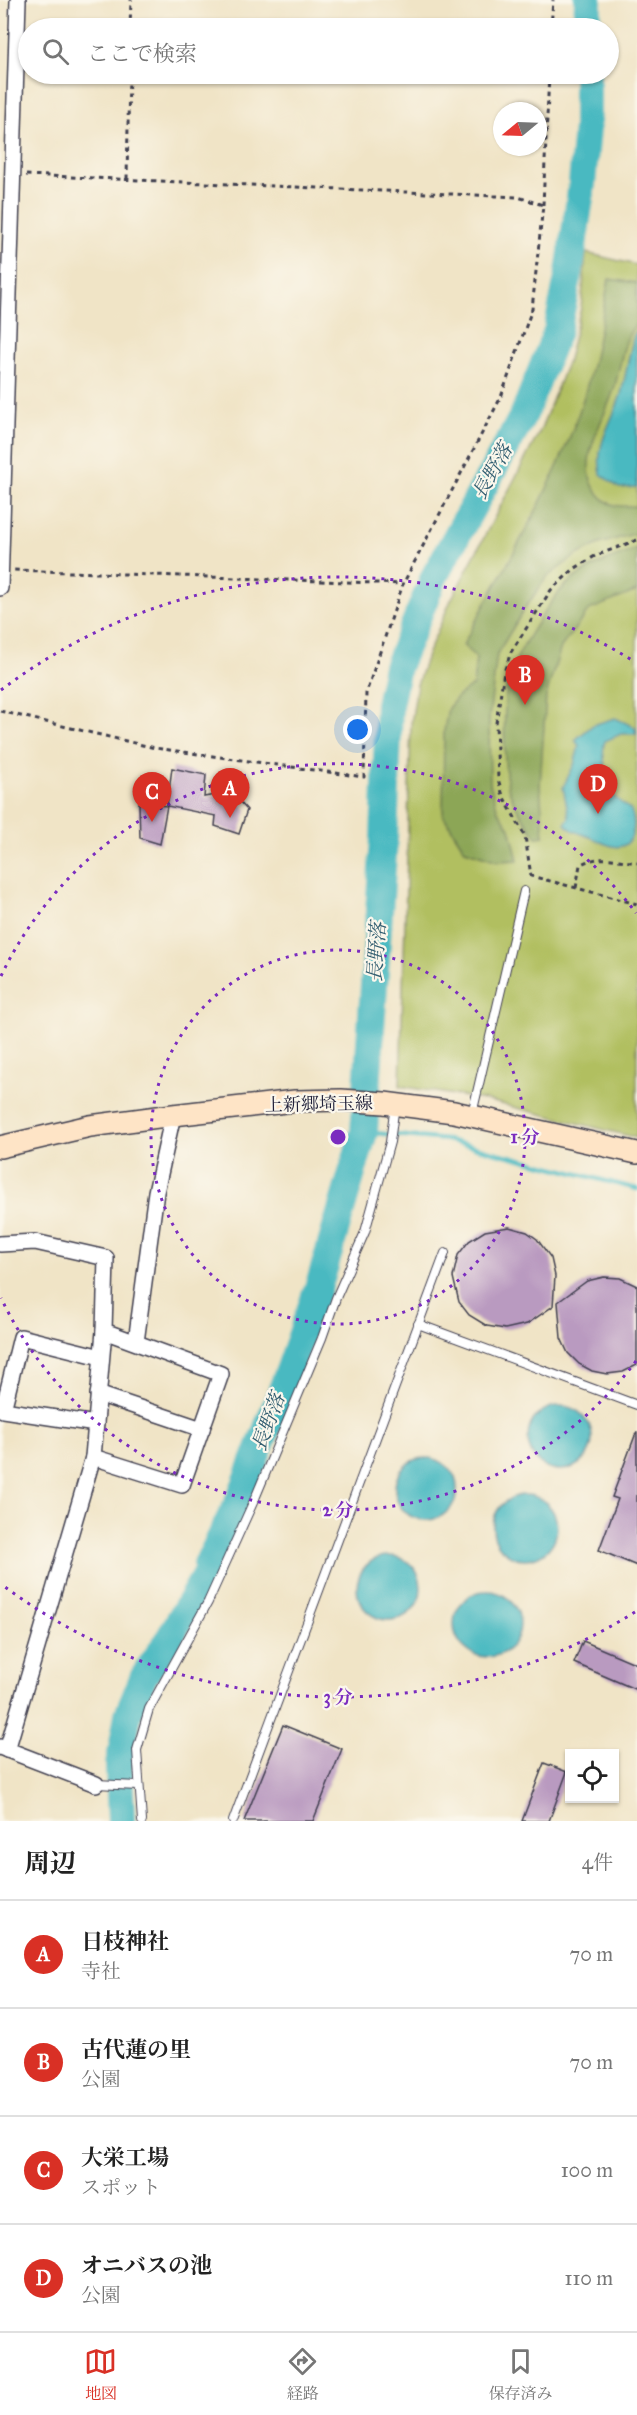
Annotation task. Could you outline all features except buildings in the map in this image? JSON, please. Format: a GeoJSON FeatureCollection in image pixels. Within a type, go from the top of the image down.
{"type":"FeatureCollection","features":[{"type":"Feature","properties":{"kind":"main road","name":"上新郷埼玉線"},"geometry":{"type":"LineString","coordinates":[[0,1147],[90,1126],[173,1114],[295,1101],[341,1100],[391,1110],[471,1116],[637,1153]]}},
{"type":"Feature","properties":{"kind":"street"},"geometry":{"type":"LineString","coordinates":[[0,588],[7,174],[18,0]]}},
{"type":"Feature","properties":{"kind":"street"},"geometry":{"type":"LineString","coordinates":[[136,1342],[156,1192],[173,1114]]}},
{"type":"Feature","properties":{"kind":"street"},"geometry":{"type":"LineString","coordinates":[[0,1244],[35,1242],[106,1258],[104,1331],[93,1457],[4,1749],[96,1784]]}},
{"type":"Feature","properties":{"kind":"street"},"geometry":{"type":"LineString","coordinates":[[93,1457],[182,1485],[221,1374],[104,1331]]}},
{"type":"Feature","properties":{"kind":"street"},"geometry":{"type":"LineString","coordinates":[[96,1424],[3,1410],[21,1337],[101,1357]]}},
{"type":"Feature","properties":{"kind":"street"},"geometry":{"type":"LineString","coordinates":[[98,1394],[201,1429]]}},
{"type":"Feature","properties":{"kind":"lane"},"geometry":{"type":"LineString","coordinates":[[471,1116],[524,891]]}},
{"type":"Feature","properties":{"kind":"lane"},"geometry":{"type":"LineString","coordinates":[[142,1821],[135,1786],[137,1750],[149,1709],[208,1602],[256,1496],[365,1232],[390,1142],[391,1110]]}},
{"type":"Feature","properties":{"kind":"lane"},"geometry":{"type":"LineString","coordinates":[[233,1821],[445,1253]]}},
{"type":"Feature","properties":{"kind":"lane"},"geometry":{"type":"LineString","coordinates":[[418,1324],[637,1405]]}},
{"type":"Feature","properties":{"kind":"lane"},"geometry":{"type":"LineString","coordinates":[[96,1784],[135,1786]]}},
{"type":"Feature","properties":{"kind":"path"},"geometry":{"type":"LineString","coordinates":[[130,18],[131,0]]}},
{"type":"Feature","properties":{"kind":"path"},"geometry":{"type":"LineString","coordinates":[[551,18],[552,0]]}},
{"type":"Feature","properties":{"kind":"path"},"geometry":{"type":"LineString","coordinates":[[127,178],[129,84]]}},
{"type":"Feature","properties":{"kind":"path"},"geometry":{"type":"LineString","coordinates":[[0,711],[155,748],[364,777],[366,693],[403,584],[501,398],[532,309],[543,205],[549,84]]}},
{"type":"Feature","properties":{"kind":"path"},"geometry":{"type":"LineString","coordinates":[[7,174],[518,197],[543,205]]}},
{"type":"Feature","properties":{"kind":"path"},"geometry":{"type":"LineString","coordinates":[[637,540],[595,556],[574,569],[550,590],[511,651],[504,672],[496,723],[498,779],[503,796],[525,836],[531,876],[637,903]]}},
{"type":"Feature","properties":{"kind":"path"},"geometry":{"type":"LineString","coordinates":[[0,569],[403,584]]}},
{"type":"Feature","properties":{"kind":"path"},"geometry":{"type":"LineString","coordinates":[[576,888],[580,865],[588,860],[601,858],[637,863]]}},
{"type":"Feature","properties":{"kind":"green space"},"geometry":{"type":"Polygon","coordinates":[[[586,253],[637,265],[637,1138],[485,1100],[400,1086],[411,724],[417,685],[427,655],[451,600],[541,429],[567,363],[581,308],[586,253]]]}},
{"type":"Feature","properties":{"kind":"green space"},"geometry":{"type":"Polygon","coordinates":[[[609,279],[637,283],[637,323],[624,347],[616,383],[593,442],[589,468],[591,481],[605,501],[619,506],[637,506],[637,533],[599,544],[577,555],[547,577],[497,654],[489,718],[490,784],[498,811],[510,828],[518,860],[498,861],[465,850],[443,815],[444,731],[448,708],[459,695],[473,685],[476,658],[463,645],[538,507],[576,421],[592,368],[609,279]]]}},
{"type":"Feature","properties":{"kind":"green space"},"geometry":{"type":"Polygon","coordinates":[[[637,549],[637,591],[589,610],[561,647],[546,696],[540,785],[544,836],[537,837],[511,797],[507,781],[505,715],[509,676],[532,631],[547,608],[569,582],[587,570],[637,549]]]}},
{"type":"Feature","properties":{"kind":"water"},"geometry":{"type":"Polygon","coordinates":[[[637,331],[637,487],[619,488],[601,474],[600,453],[605,433],[618,404],[634,335],[637,331]]]}},
{"type":"Feature","properties":{"kind":"water"},"geometry":{"type":"Polygon","coordinates":[[[615,718],[635,727],[636,734],[621,734],[605,741],[603,748],[604,778],[607,788],[614,797],[631,810],[633,816],[632,836],[625,845],[619,847],[576,832],[565,824],[569,817],[563,787],[574,765],[579,746],[575,740],[593,725],[615,718]]]}},
{"type":"Feature","properties":{"kind":"water"},"geometry":{"type":"Polygon","coordinates":[[[560,1406],[578,1411],[583,1415],[587,1420],[592,1438],[587,1456],[583,1461],[578,1465],[560,1470],[542,1465],[537,1461],[533,1456],[528,1438],[533,1420],[537,1415],[542,1411],[560,1406]]]}},
{"type":"Feature","properties":{"kind":"water"},"geometry":{"type":"Polygon","coordinates":[[[426,1458],[438,1460],[448,1467],[455,1477],[457,1489],[455,1501],[448,1511],[438,1518],[426,1520],[414,1518],[404,1511],[397,1501],[395,1489],[397,1477],[404,1467],[414,1460],[426,1458]]]}},
{"type":"Feature","properties":{"kind":"water"},"geometry":{"type":"Polygon","coordinates":[[[525,1495],[543,1501],[551,1509],[557,1527],[551,1545],[543,1553],[525,1559],[507,1553],[499,1545],[493,1527],[499,1509],[507,1501],[525,1495]]]}},
{"type":"Feature","properties":{"kind":"water"},"geometry":{"type":"Polygon","coordinates":[[[389,1556],[407,1561],[412,1565],[416,1570],[421,1588],[416,1606],[412,1611],[407,1615],[389,1620],[371,1615],[366,1611],[362,1606],[357,1588],[362,1570],[366,1565],[371,1561],[389,1556]]]}},
{"type":"Feature","properties":{"kind":"water"},"geometry":{"type":"Polygon","coordinates":[[[487,1591],[500,1594],[510,1601],[517,1611],[520,1624],[517,1637],[510,1647],[500,1654],[487,1657],[474,1654],[464,1647],[457,1637],[454,1624],[457,1611],[464,1601],[474,1594],[487,1591]]]}},
{"type":"Feature","properties":{"kind":"waterway","name":"長野落"},"geometry":{"type":"LineString","coordinates":[[587,18],[588,0]]}},
{"type":"Feature","properties":{"kind":"waterway","name":"長野落"},"geometry":{"type":"LineString","coordinates":[[121,1821],[119,1765],[128,1715],[143,1678],[170,1637],[207,1572],[207,1565],[240,1498],[289,1371],[321,1279],[364,1132],[384,839],[389,705],[397,667],[434,577],[524,414],[557,331],[569,273],[582,184],[587,128],[587,84]]}},
{"type":"Feature","properties":{"kind":"waterway"},"geometry":{"type":"LineString","coordinates":[[364,1132],[447,1140],[637,1189]]}},
{"type":"Feature","properties":{"kind":"place","name":"古代蓮の里"},"geometry":{"type":"Point","coordinates":[525,705]}},
{"type":"Feature","properties":{"kind":"place","name":"オニバスの池"},"geometry":{"type":"Point","coordinates":[598,814]}},
{"type":"Feature","properties":{"kind":"place","name":"日枝神社"},"geometry":{"type":"Point","coordinates":[230,818]}},
{"type":"Feature","properties":{"kind":"place","name":"大栄工場"},"geometry":{"type":"Point","coordinates":[152,822]}}]}
